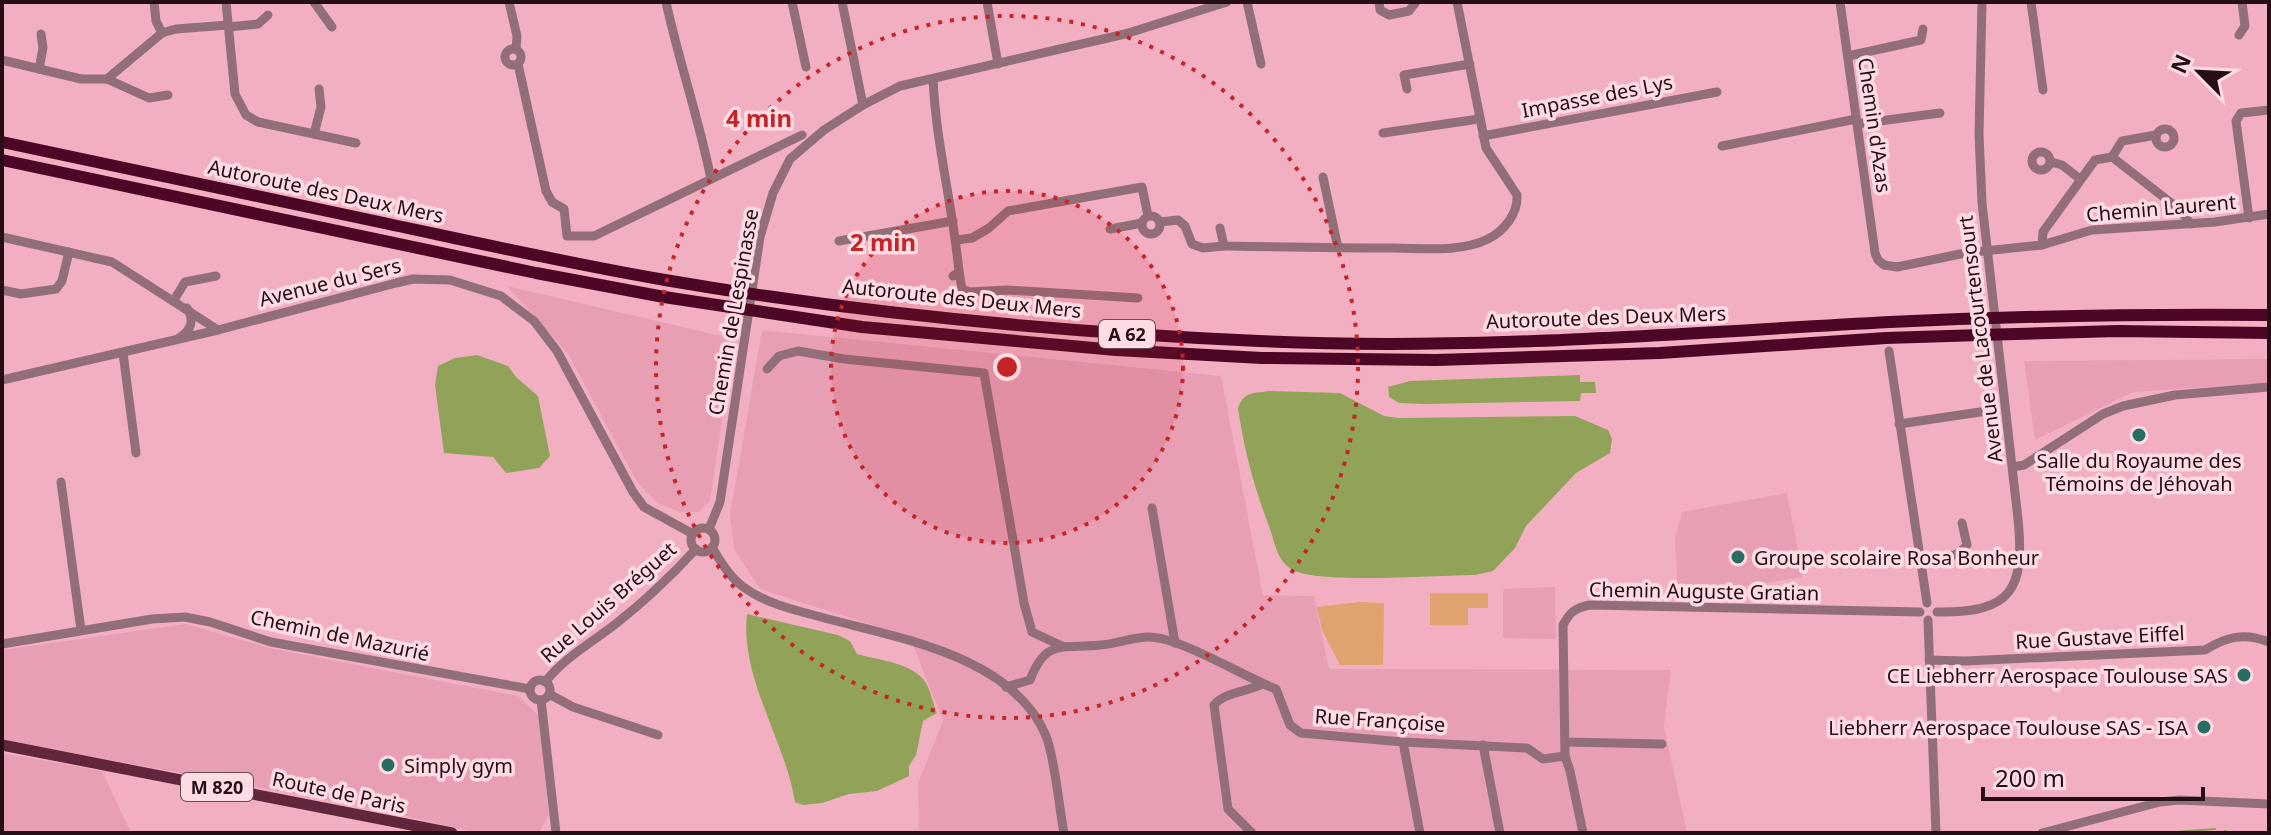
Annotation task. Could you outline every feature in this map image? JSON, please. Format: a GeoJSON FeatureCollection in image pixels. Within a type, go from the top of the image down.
{"type":"FeatureCollection","features":[{"type":"Feature","properties":{"kind":"highway","name":"Autoroute des Deux Mers"},"geometry":{"type":"LineString","coordinates":[[2,142],[666,280],[864,310],[1117,333],[1338,344],[1436,344],[1659,336],[2006,317],[2269,315]]}},
{"type":"Feature","properties":{"kind":"highway","name":"Autoroute des Deux Mers"},"geometry":{"type":"LineString","coordinates":[[2,160],[536,273],[664,297],[862,327],[1101,349],[1277,358],[1436,360],[1660,353],[1933,336],[2117,331],[2269,333]]}},
{"type":"Feature","properties":{"kind":"main road","name":"Route de Paris"},"geometry":{"type":"LineString","coordinates":[[2,745],[452,833]]}},
{"type":"Feature","properties":{"kind":"street"},"geometry":{"type":"LineString","coordinates":[[154,2],[156,21],[162,33]]}},
{"type":"Feature","properties":{"kind":"street"},"geometry":{"type":"LineString","coordinates":[[226,2],[235,94],[246,115],[258,122],[356,143]]}},
{"type":"Feature","properties":{"kind":"street"},"geometry":{"type":"LineString","coordinates":[[314,2],[332,27]]}},
{"type":"Feature","properties":{"kind":"street"},"geometry":{"type":"LineString","coordinates":[[509,2],[517,36],[516,49],[506,52],[505,60],[510,65],[518,64],[546,191],[552,202],[564,209],[567,236],[594,236],[802,135]]}},
{"type":"Feature","properties":{"kind":"street"},"geometry":{"type":"LineString","coordinates":[[666,2],[711,179]]}},
{"type":"Feature","properties":{"kind":"street"},"geometry":{"type":"LineString","coordinates":[[792,2],[806,67]]}},
{"type":"Feature","properties":{"kind":"street"},"geometry":{"type":"LineString","coordinates":[[842,2],[863,105]]}},
{"type":"Feature","properties":{"kind":"street"},"geometry":{"type":"LineString","coordinates":[[987,2],[998,64]]}},
{"type":"Feature","properties":{"kind":"street","name":"Chemin de Lespinasse"},"geometry":{"type":"LineString","coordinates":[[709,529],[720,502],[756,263],[769,205],[790,159],[824,130],[900,86],[1125,34],[1227,2]]}},
{"type":"Feature","properties":{"kind":"street"},"geometry":{"type":"LineString","coordinates":[[1247,2],[1261,64]]}},
{"type":"Feature","properties":{"kind":"street"},"geometry":{"type":"LineString","coordinates":[[1379,2],[1380,10],[1389,15],[1409,11],[1416,2]]}},
{"type":"Feature","properties":{"kind":"street"},"geometry":{"type":"LineString","coordinates":[[1160,222],[1178,220],[1185,226],[1192,244],[1203,248],[1465,246],[1489,239],[1501,230],[1515,211],[1517,195],[1493,161],[1483,136],[1457,2]]}},
{"type":"Feature","properties":{"kind":"street","name":"Chemin d'Azas"},"geometry":{"type":"LineString","coordinates":[[1840,2],[1875,253]]}},
{"type":"Feature","properties":{"kind":"street","name":"Avenue de Lacourtensourt"},"geometry":{"type":"LineString","coordinates":[[1937,612],[1985,609],[1998,602],[2016,580],[2021,548],[1989,260],[1979,134],[1982,2]]}},
{"type":"Feature","properties":{"kind":"street"},"geometry":{"type":"LineString","coordinates":[[2031,2],[2043,90]]}},
{"type":"Feature","properties":{"kind":"street"},"geometry":{"type":"LineString","coordinates":[[2239,35],[2245,26],[2242,2]]}},
{"type":"Feature","properties":{"kind":"street"},"geometry":{"type":"LineString","coordinates":[[107,79],[162,33],[176,29],[258,24],[268,15]]}},
{"type":"Feature","properties":{"kind":"street"},"geometry":{"type":"LineString","coordinates":[[1848,56],[1921,40],[1923,29]]}},
{"type":"Feature","properties":{"kind":"street"},"geometry":{"type":"LineString","coordinates":[[39,69],[43,48],[41,34]]}},
{"type":"Feature","properties":{"kind":"street"},"geometry":{"type":"LineString","coordinates":[[2,60],[90,80],[107,79],[149,98],[168,95]]}},
{"type":"Feature","properties":{"kind":"street"},"geometry":{"type":"LineString","coordinates":[[1407,89],[1404,75],[1470,64]]}},
{"type":"Feature","properties":{"kind":"street"},"geometry":{"type":"LineString","coordinates":[[933,79],[940,147],[956,240],[956,274],[962,289],[969,292],[1007,290],[1138,298]]}},
{"type":"Feature","properties":{"kind":"street"},"geometry":{"type":"LineString","coordinates":[[314,134],[321,107],[319,89]]}},
{"type":"Feature","properties":{"kind":"street","name":"Impasse des Lys"},"geometry":{"type":"LineString","coordinates":[[1483,136],[1717,92]]}},
{"type":"Feature","properties":{"kind":"street"},"geometry":{"type":"LineString","coordinates":[[2249,218],[2236,121],[2241,113],[2269,110]]}},
{"type":"Feature","properties":{"kind":"street"},"geometry":{"type":"LineString","coordinates":[[1722,146],[1856,122],[1940,113]]}},
{"type":"Feature","properties":{"kind":"street"},"geometry":{"type":"LineString","coordinates":[[1383,133],[1479,119]]}},
{"type":"Feature","properties":{"kind":"street"},"geometry":{"type":"LineString","coordinates":[[2112,157],[2122,141],[2156,135]]}},
{"type":"Feature","properties":{"kind":"street"},"geometry":{"type":"LineString","coordinates":[[776,145],[790,159]]}},
{"type":"Feature","properties":{"kind":"street"},"geometry":{"type":"LineString","coordinates":[[2042,245],[2043,232],[2095,160],[2112,157],[2179,209],[2191,224]]}},
{"type":"Feature","properties":{"kind":"street"},"geometry":{"type":"LineString","coordinates":[[2051,162],[2062,165],[2080,179]]}},
{"type":"Feature","properties":{"kind":"street"},"geometry":{"type":"LineString","coordinates":[[1323,177],[1338,248]]}},
{"type":"Feature","properties":{"kind":"street"},"geometry":{"type":"LineString","coordinates":[[956,240],[972,238],[1008,211],[1142,187],[1147,233],[1153,234],[1160,227],[1160,222]]}},
{"type":"Feature","properties":{"kind":"street","name":"Chemin Laurent"},"geometry":{"type":"LineString","coordinates":[[1875,253],[1884,265],[1897,267],[1965,253],[2042,245],[2092,230],[2191,224],[2269,214]]}},
{"type":"Feature","properties":{"kind":"street"},"geometry":{"type":"LineString","coordinates":[[1110,229],[1157,218],[1160,222]]}},
{"type":"Feature","properties":{"kind":"street"},"geometry":{"type":"LineString","coordinates":[[839,241],[953,221]]}},
{"type":"Feature","properties":{"kind":"street"},"geometry":{"type":"LineString","coordinates":[[1220,228],[1224,246]]}},
{"type":"Feature","properties":{"kind":"street"},"geometry":{"type":"LineString","coordinates":[[2,237],[112,262],[218,330]]}},
{"type":"Feature","properties":{"kind":"street"},"geometry":{"type":"LineString","coordinates":[[2,290],[21,294],[56,289],[62,281],[69,252]]}},
{"type":"Feature","properties":{"kind":"street"},"geometry":{"type":"LineString","coordinates":[[174,300],[185,282],[216,276]]}},
{"type":"Feature","properties":{"kind":"street","name":"Avenue du Sers"},"geometry":{"type":"LineString","coordinates":[[2,380],[218,330],[413,279],[450,280],[492,292],[534,321],[557,351],[639,500],[652,512],[693,534]]}},
{"type":"Feature","properties":{"kind":"street"},"geometry":{"type":"LineString","coordinates":[[173,341],[190,327],[192,317],[187,308]]}},
{"type":"Feature","properties":{"kind":"street"},"geometry":{"type":"LineString","coordinates":[[767,369],[779,356],[798,351],[844,359],[980,371],[986,376],[1024,603],[1032,632],[1062,646]]}},
{"type":"Feature","properties":{"kind":"street"},"geometry":{"type":"LineString","coordinates":[[1889,351],[1927,603]]}},
{"type":"Feature","properties":{"kind":"street"},"geometry":{"type":"LineString","coordinates":[[123,353],[136,453]]}},
{"type":"Feature","properties":{"kind":"street"},"geometry":{"type":"LineString","coordinates":[[2012,463],[2024,465],[2103,414],[2131,404],[2175,395],[2269,387]]}},
{"type":"Feature","properties":{"kind":"street"},"geometry":{"type":"LineString","coordinates":[[1899,424],[1987,411]]}},
{"type":"Feature","properties":{"kind":"street"},"geometry":{"type":"LineString","coordinates":[[61,482],[81,630]]}},
{"type":"Feature","properties":{"kind":"street"},"geometry":{"type":"LineString","coordinates":[[1152,508],[1175,643]]}},
{"type":"Feature","properties":{"kind":"street"},"geometry":{"type":"LineString","coordinates":[[1920,559],[1946,559],[1960,554],[1967,545],[1962,523]]}},
{"type":"Feature","properties":{"kind":"street"},"geometry":{"type":"LineString","coordinates":[[700,528],[709,529],[715,539],[712,547],[703,552],[696,549],[691,540],[693,534],[700,528]]}},
{"type":"Feature","properties":{"kind":"street"},"geometry":{"type":"LineString","coordinates":[[712,547],[733,578],[758,597],[961,658],[1006,687],[1027,705],[1047,738],[1064,833]]}},
{"type":"Feature","properties":{"kind":"street","name":"Rue Louis Bréguet"},"geometry":{"type":"LineString","coordinates":[[545,682],[567,658],[621,619],[679,570],[696,549]]}},
{"type":"Feature","properties":{"kind":"street"},"geometry":{"type":"LineString","coordinates":[[1927,603],[1933,604],[1937,612],[1935,617],[1928,620],[1920,612],[1927,603]]}},
{"type":"Feature","properties":{"kind":"street","name":"Chemin Auguste Gratian"},"geometry":{"type":"LineString","coordinates":[[1583,833],[1565,756],[1562,693],[1563,625],[1576,607],[1606,605],[1920,612]]}},
{"type":"Feature","properties":{"kind":"street","name":"Chemin de Mazurié"},"geometry":{"type":"LineString","coordinates":[[2,644],[162,618],[199,619],[271,642],[427,673],[530,689]]}},
{"type":"Feature","properties":{"kind":"street"},"geometry":{"type":"LineString","coordinates":[[1928,620],[1936,833]]}},
{"type":"Feature","properties":{"kind":"street","name":"Rue Françoise"},"geometry":{"type":"LineString","coordinates":[[1062,646],[1100,645],[1150,637],[1175,643],[1276,689],[1290,725],[1301,733],[1527,748],[1543,759],[1565,756]]}},
{"type":"Feature","properties":{"kind":"street","name":"Rue Gustave Eiffel"},"geometry":{"type":"LineString","coordinates":[[1929,660],[1989,661],[2205,650],[2226,637],[2259,638],[2269,642]]}},
{"type":"Feature","properties":{"kind":"street"},"geometry":{"type":"LineString","coordinates":[[1006,687],[1030,680],[1038,659],[1062,646]]}},
{"type":"Feature","properties":{"kind":"street","name":"Rue Louis Bréguet"},"geometry":{"type":"LineString","coordinates":[[530,689],[536,681],[545,682],[550,687],[545,697],[556,833]]}},
{"type":"Feature","properties":{"kind":"street"},"geometry":{"type":"LineString","coordinates":[[1252,833],[1228,809],[1214,705],[1220,698],[1262,684]]}},
{"type":"Feature","properties":{"kind":"street"},"geometry":{"type":"LineString","coordinates":[[530,689],[533,697],[545,697],[658,735]]}},
{"type":"Feature","properties":{"kind":"street"},"geometry":{"type":"LineString","coordinates":[[1403,742],[1420,833]]}},
{"type":"Feature","properties":{"kind":"street"},"geometry":{"type":"LineString","coordinates":[[1565,742],[1662,744]]}},
{"type":"Feature","properties":{"kind":"street"},"geometry":{"type":"LineString","coordinates":[[1483,745],[1500,833]]}},
{"type":"Feature","properties":{"kind":"street"},"geometry":{"type":"LineString","coordinates":[[2042,833],[2160,802],[2269,804]]}},
{"type":"Feature","properties":{"kind":"street"},"geometry":{"type":"LineString","coordinates":[[546,833],[553,819]]}},
{"type":"Feature","properties":{"kind":"shaded area"},"geometry":{"type":"Polygon","coordinates":[[[507,286],[734,339],[710,501],[699,512],[680,512],[658,503],[637,482],[568,354],[507,286]]]}},
{"type":"Feature","properties":{"kind":"shaded area"},"geometry":{"type":"Polygon","coordinates":[[[762,330],[1221,376],[1263,595],[1314,596],[1329,669],[1671,670],[1664,727],[1687,833],[919,833],[918,783],[943,721],[910,637],[760,589],[734,549],[730,515],[762,330]]]}},
{"type":"Feature","properties":{"kind":"shaded area"},"geometry":{"type":"Polygon","coordinates":[[[477,355],[508,366],[538,396],[550,456],[539,468],[506,473],[493,457],[444,453],[435,385],[438,366],[455,358],[477,355]]]}},
{"type":"Feature","properties":{"kind":"shaded area"},"geometry":{"type":"Polygon","coordinates":[[[2269,359],[2269,383],[2133,392],[2035,440],[2024,361],[2269,359]]]}},
{"type":"Feature","properties":{"kind":"shaded area"},"geometry":{"type":"Polygon","coordinates":[[[1580,375],[1580,382],[1595,382],[1596,393],[1581,393],[1580,401],[1399,403],[1389,397],[1388,387],[1410,381],[1580,375]]]}},
{"type":"Feature","properties":{"kind":"shaded area"},"geometry":{"type":"Polygon","coordinates":[[[1269,391],[1340,393],[1384,416],[1399,418],[1575,416],[1608,430],[1612,439],[1610,453],[1576,473],[1526,526],[1515,548],[1493,571],[1475,575],[1379,578],[1305,574],[1291,569],[1279,555],[1254,483],[1243,439],[1238,408],[1240,403],[1250,394],[1269,391]]]}},
{"type":"Feature","properties":{"kind":"shaded area","name":"Groupe scolaire Rosa Bonheur"},"geometry":{"type":"Polygon","coordinates":[[[1787,493],[1803,577],[1678,598],[1675,537],[1682,512],[1787,493]]]}},
{"type":"Feature","properties":{"kind":"shaded area"},"geometry":{"type":"Polygon","coordinates":[[[1555,587],[1556,639],[1503,638],[1503,589],[1555,587]]]}},
{"type":"Feature","properties":{"kind":"shaded area"},"geometry":{"type":"Polygon","coordinates":[[[1430,593],[1488,593],[1488,608],[1468,608],[1468,625],[1430,625],[1430,593]]]}},
{"type":"Feature","properties":{"kind":"shaded area"},"geometry":{"type":"Polygon","coordinates":[[[1360,602],[1384,603],[1383,665],[1340,665],[1322,630],[1317,607],[1360,602]]]}},
{"type":"Feature","properties":{"kind":"shaded area"},"geometry":{"type":"Polygon","coordinates":[[[747,614],[838,635],[850,641],[857,654],[895,663],[920,676],[928,687],[937,713],[923,721],[916,755],[909,766],[909,776],[877,791],[849,794],[822,803],[803,805],[795,802],[790,778],[750,662],[747,614]]]}},
{"type":"Feature","properties":{"kind":"shaded area"},"geometry":{"type":"Polygon","coordinates":[[[186,624],[269,648],[518,696],[539,716],[549,815],[540,831],[534,833],[479,833],[375,809],[2,740],[2,650],[186,624]]]}},
{"type":"Feature","properties":{"kind":"shaded area"},"geometry":{"type":"Polygon","coordinates":[[[2,753],[102,771],[131,833],[2,833],[2,753]]]}},
{"type":"Feature","properties":{"kind":"waterway"},"geometry":{"type":"LineString","coordinates":[[2163,833],[2215,829]]}},
{"type":"Feature","properties":{"kind":"waterway"},"geometry":{"type":"LineString","coordinates":[[2225,831],[2230,833]]}},
{"type":"Feature","properties":{"kind":"place","name":"Salle du Royaume des Témoins de Jéhovah"},"geometry":{"type":"Point","coordinates":[2139,435]}},
{"type":"Feature","properties":{"kind":"place","name":"Groupe scolaire Rosa Bonheur"},"geometry":{"type":"Point","coordinates":[1738,557]}},
{"type":"Feature","properties":{"kind":"place","name":"CE Liebherr Aerospace Toulouse SAS"},"geometry":{"type":"Point","coordinates":[2244,675]}},
{"type":"Feature","properties":{"kind":"place","name":"Liebherr Aerospace Toulouse SAS - ISA"},"geometry":{"type":"Point","coordinates":[2204,727]}},
{"type":"Feature","properties":{"kind":"place","name":"Simply gym"},"geometry":{"type":"Point","coordinates":[388,765]}}]}
